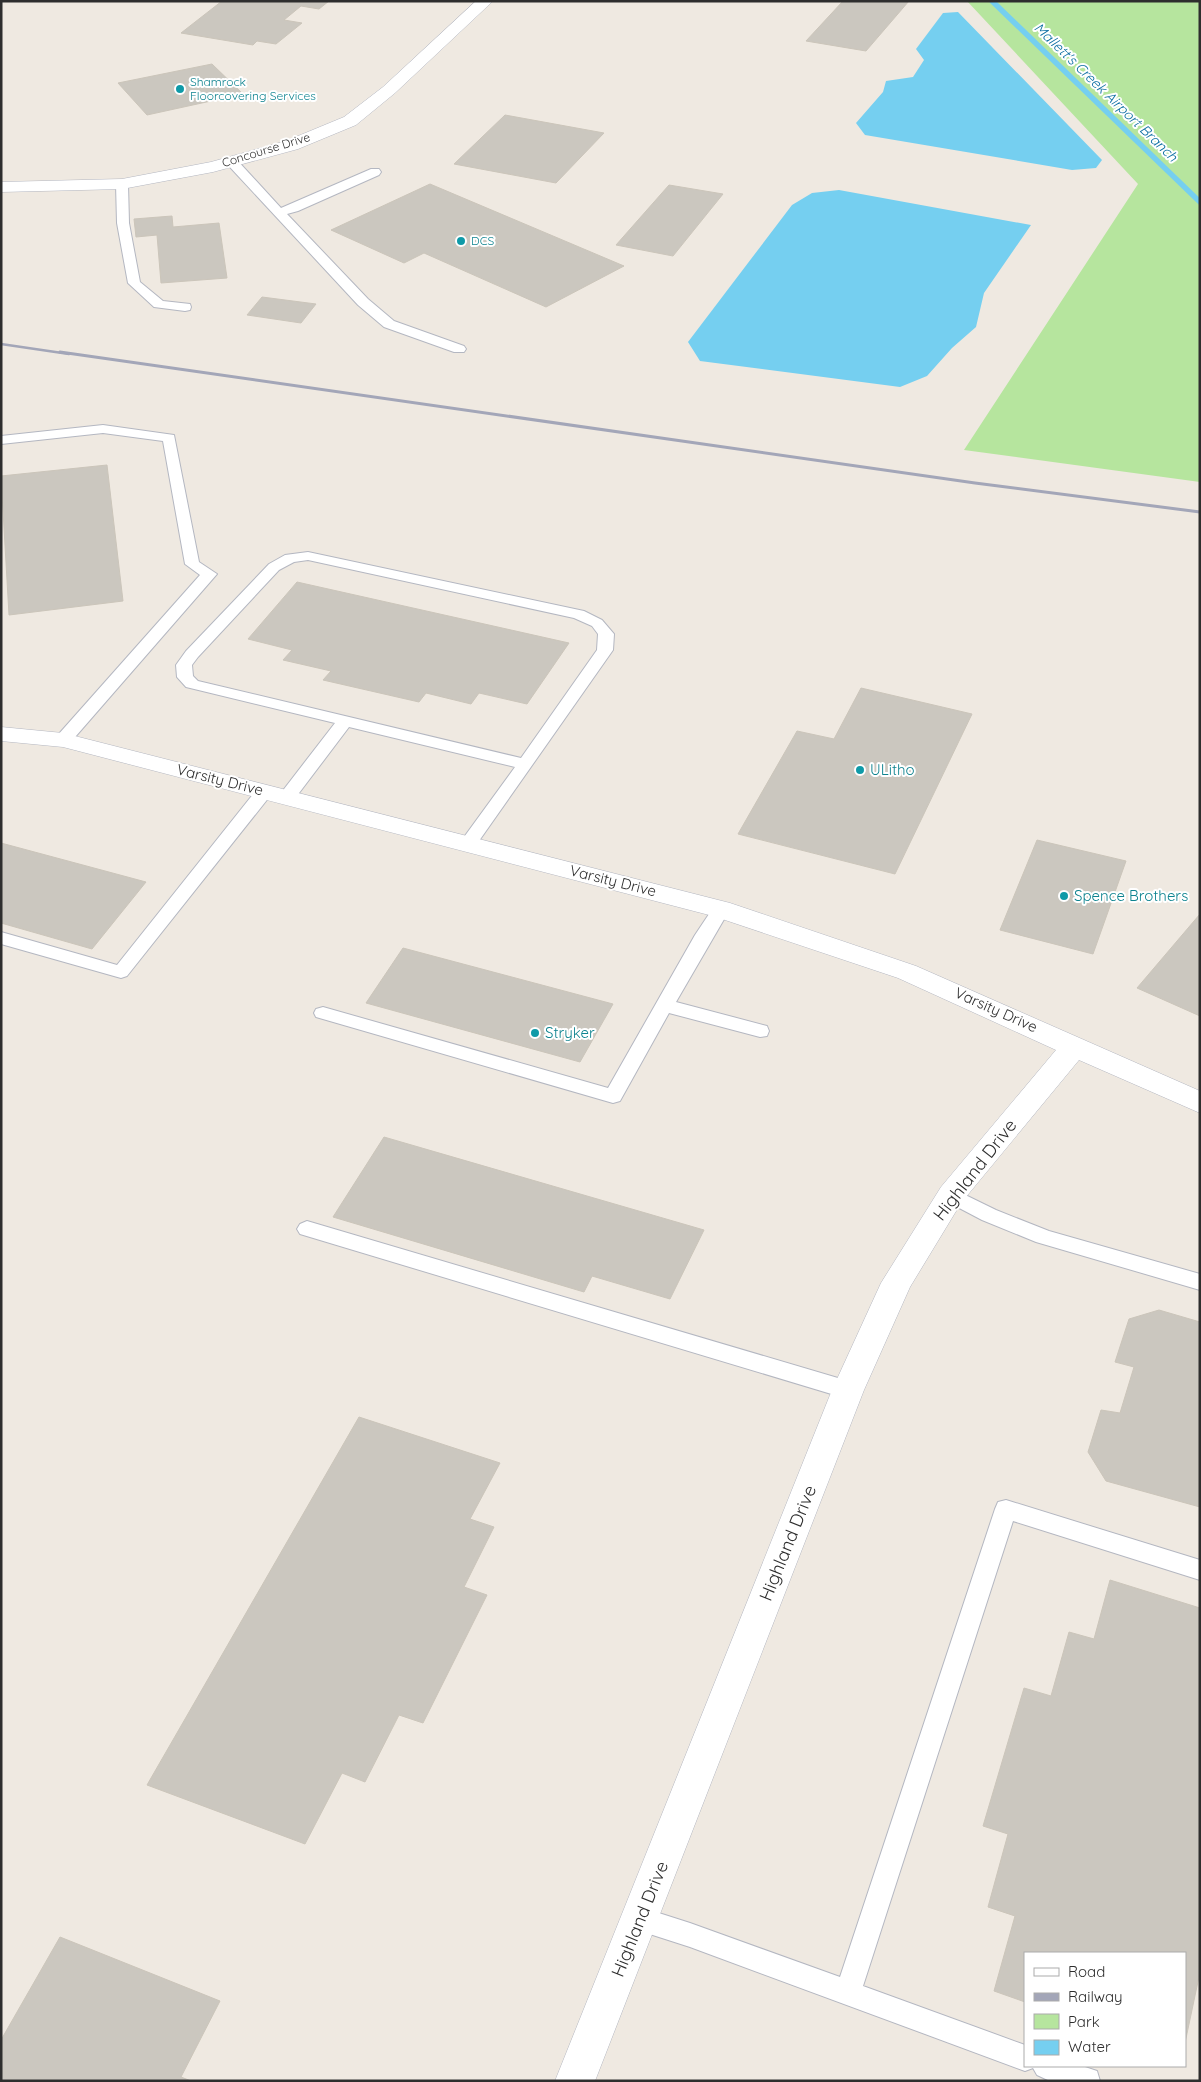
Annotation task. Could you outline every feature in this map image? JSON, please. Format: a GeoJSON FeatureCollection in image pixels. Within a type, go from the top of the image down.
{"type":"FeatureCollection","features":[{"type":"Feature","properties":{"kind":"street","name":"Concourse Drive"},"geometry":{"type":"LineString","coordinates":[[1,187],[122,184],[213,167],[292,145],[350,121],[389,90],[485,1]]}},
{"type":"Feature","properties":{"kind":"street","name":"Varsity Drive"},"geometry":{"type":"LineString","coordinates":[[1,734],[64,740],[721,909],[907,972],[1200,1103]]}},
{"type":"Feature","properties":{"kind":"street","name":"Highland Drive"},"geometry":{"type":"LineString","coordinates":[[576,2081],[848,1390],[896,1283],[951,1195],[1075,1046]]}},
{"type":"Feature","properties":{"kind":"lane"},"geometry":{"type":"LineString","coordinates":[[232,162],[363,302],[390,324],[459,349]]}},
{"type":"Feature","properties":{"kind":"lane"},"geometry":{"type":"LineString","coordinates":[[279,212],[294,208],[375,172]]}},
{"type":"Feature","properties":{"kind":"lane"},"geometry":{"type":"LineString","coordinates":[[122,184],[123,223],[134,283],[159,304],[185,307]]}},
{"type":"Feature","properties":{"kind":"lane"},"geometry":{"type":"LineString","coordinates":[[1,440],[103,429],[169,438],[192,564],[209,574],[64,740]]}},
{"type":"Feature","properties":{"kind":"lane"},"geometry":{"type":"LineString","coordinates":[[468,844],[525,764],[605,650],[606,634],[597,623],[579,614],[325,558],[308,556],[290,558],[274,567],[192,654],[184,665],[185,677],[192,684],[525,764]]}},
{"type":"Feature","properties":{"kind":"lane"},"geometry":{"type":"LineString","coordinates":[[1,938],[121,972],[276,794],[344,721]]}},
{"type":"Feature","properties":{"kind":"lane"},"geometry":{"type":"LineString","coordinates":[[324,1013],[613,1096],[704,935],[721,909]]}},
{"type":"Feature","properties":{"kind":"lane"},"geometry":{"type":"LineString","coordinates":[[665,1005],[760,1031]]}},
{"type":"Feature","properties":{"kind":"lane"},"geometry":{"type":"LineString","coordinates":[[951,1195],[989,1215],[1043,1237],[1200,1282]]}},
{"type":"Feature","properties":{"kind":"lane"},"geometry":{"type":"LineString","coordinates":[[307,1229],[848,1390]]}},
{"type":"Feature","properties":{"kind":"lane"},"geometry":{"type":"LineString","coordinates":[[848,1993],[1006,1509],[1200,1570]]}},
{"type":"Feature","properties":{"kind":"lane"},"geometry":{"type":"LineString","coordinates":[[640,1919],[690,1935],[1024,2058]]}},
{"type":"Feature","properties":{"kind":"lane"},"geometry":{"type":"LineString","coordinates":[[1049,2067],[1087,2081]]}},
{"type":"Feature","properties":{"kind":"green space"},"geometry":{"type":"Polygon","coordinates":[[[967,1],[1200,1],[1200,482],[964,450],[1138,184],[967,1]]]}},
{"type":"Feature","properties":{"kind":"water"},"geometry":{"type":"Polygon","coordinates":[[[958,12],[1102,160],[1096,168],[1072,170],[865,135],[856,123],[883,92],[886,81],[913,77],[924,60],[916,49],[943,13],[958,12]]]}},
{"type":"Feature","properties":{"kind":"water"},"geometry":{"type":"Polygon","coordinates":[[[839,190],[1031,225],[984,293],[976,327],[952,348],[927,376],[900,387],[700,361],[688,342],[792,205],[812,193],[839,190]]]}},
{"type":"Feature","properties":{"kind":"building"},"geometry":{"type":"Polygon","coordinates":[[[222,1],[329,1],[319,9],[301,6],[284,20],[302,23],[276,44],[257,41],[253,45],[181,33],[222,1]]]}},
{"type":"Feature","properties":{"kind":"building"},"geometry":{"type":"Polygon","coordinates":[[[843,1],[909,1],[866,51],[806,41],[843,1]]]}},
{"type":"Feature","properties":{"kind":"building","name":"Shamrock Floorcovering Services"},"geometry":{"type":"Polygon","coordinates":[[[212,64],[243,94],[147,115],[118,83],[212,64]]]}},
{"type":"Feature","properties":{"kind":"building"},"geometry":{"type":"Polygon","coordinates":[[[505,115],[604,133],[556,183],[454,164],[505,115]]]}},
{"type":"Feature","properties":{"kind":"building","name":"DCS"},"geometry":{"type":"Polygon","coordinates":[[[430,184],[624,266],[546,307],[424,253],[404,263],[331,230],[430,184]]]}},
{"type":"Feature","properties":{"kind":"building"},"geometry":{"type":"Polygon","coordinates":[[[669,185],[723,194],[673,256],[616,245],[669,185]]]}},
{"type":"Feature","properties":{"kind":"building"},"geometry":{"type":"Polygon","coordinates":[[[172,216],[173,227],[219,223],[227,278],[161,283],[157,235],[136,237],[134,219],[172,216]]]}},
{"type":"Feature","properties":{"kind":"building"},"geometry":{"type":"Polygon","coordinates":[[[262,297],[316,304],[301,323],[247,315],[262,297]]]}},
{"type":"Feature","properties":{"kind":"building"},"geometry":{"type":"Polygon","coordinates":[[[107,465],[123,601],[9,615],[1,476],[107,465]]]}},
{"type":"Feature","properties":{"kind":"building"},"geometry":{"type":"Polygon","coordinates":[[[297,582],[569,643],[527,704],[479,693],[471,704],[426,693],[419,702],[323,680],[331,671],[283,660],[292,650],[248,639],[297,582]]]}},
{"type":"Feature","properties":{"kind":"building","name":"ULitho"},"geometry":{"type":"Polygon","coordinates":[[[861,688],[972,714],[895,874],[738,834],[797,731],[834,739],[861,688]]]}},
{"type":"Feature","properties":{"kind":"building","name":"Spence Brothers"},"geometry":{"type":"Polygon","coordinates":[[[1037,840],[1126,861],[1093,954],[1000,930],[1037,840]]]}},
{"type":"Feature","properties":{"kind":"building"},"geometry":{"type":"Polygon","coordinates":[[[1,843],[146,882],[92,949],[1,923],[1,843]]]}},
{"type":"Feature","properties":{"kind":"building"},"geometry":{"type":"Polygon","coordinates":[[[1200,914],[1200,1016],[1137,988],[1200,914]]]}},
{"type":"Feature","properties":{"kind":"building","name":"Stryker"},"geometry":{"type":"Polygon","coordinates":[[[403,948],[613,1004],[580,1062],[366,1003],[403,948]]]}},
{"type":"Feature","properties":{"kind":"building"},"geometry":{"type":"Polygon","coordinates":[[[384,1137],[704,1230],[670,1299],[592,1276],[584,1292],[333,1217],[384,1137]]]}},
{"type":"Feature","properties":{"kind":"building"},"geometry":{"type":"Polygon","coordinates":[[[1159,1310],[1200,1322],[1200,1507],[1106,1481],[1088,1452],[1101,1410],[1120,1413],[1134,1367],[1115,1362],[1129,1319],[1159,1310]]]}},
{"type":"Feature","properties":{"kind":"building"},"geometry":{"type":"Polygon","coordinates":[[[359,1417],[500,1463],[470,1519],[494,1527],[464,1587],[487,1595],[423,1723],[399,1715],[365,1782],[342,1773],[305,1844],[147,1785],[359,1417]]]}},
{"type":"Feature","properties":{"kind":"building"},"geometry":{"type":"Polygon","coordinates":[[[1110,1580],[1200,1608],[1200,1972],[1186,2038],[1186,1952],[1024,1952],[1024,2002],[994,1991],[1015,1916],[988,1907],[1008,1834],[983,1826],[1024,1688],[1051,1696],[1069,1632],[1094,1639],[1110,1580]]]}},
{"type":"Feature","properties":{"kind":"building"},"geometry":{"type":"Polygon","coordinates":[[[60,1937],[220,2001],[181,2077],[191,2081],[1,2081],[1,2040],[60,1937]]]}},
{"type":"Feature","properties":{"kind":"waterway","name":"Mallett's Creek Airport Branch"},"geometry":{"type":"LineString","coordinates":[[992,1],[1200,202]]}},
{"type":"Feature","properties":{"kind":"railway"},"geometry":{"type":"LineString","coordinates":[[1,344],[69,354]]}},
{"type":"Feature","properties":{"kind":"railway"},"geometry":{"type":"LineString","coordinates":[[60,352],[975,483],[1200,512]]}},
{"type":"Feature","properties":{"kind":"place","name":"Shamrock Floorcovering Services"},"geometry":{"type":"Point","coordinates":[180,89]}},
{"type":"Feature","properties":{"kind":"place","name":"DCS"},"geometry":{"type":"Point","coordinates":[461,241]}},
{"type":"Feature","properties":{"kind":"place","name":"ULitho"},"geometry":{"type":"Point","coordinates":[860,770]}},
{"type":"Feature","properties":{"kind":"place","name":"Spence Brothers"},"geometry":{"type":"Point","coordinates":[1064,896]}},
{"type":"Feature","properties":{"kind":"place","name":"Stryker"},"geometry":{"type":"Point","coordinates":[535,1033]}}]}
